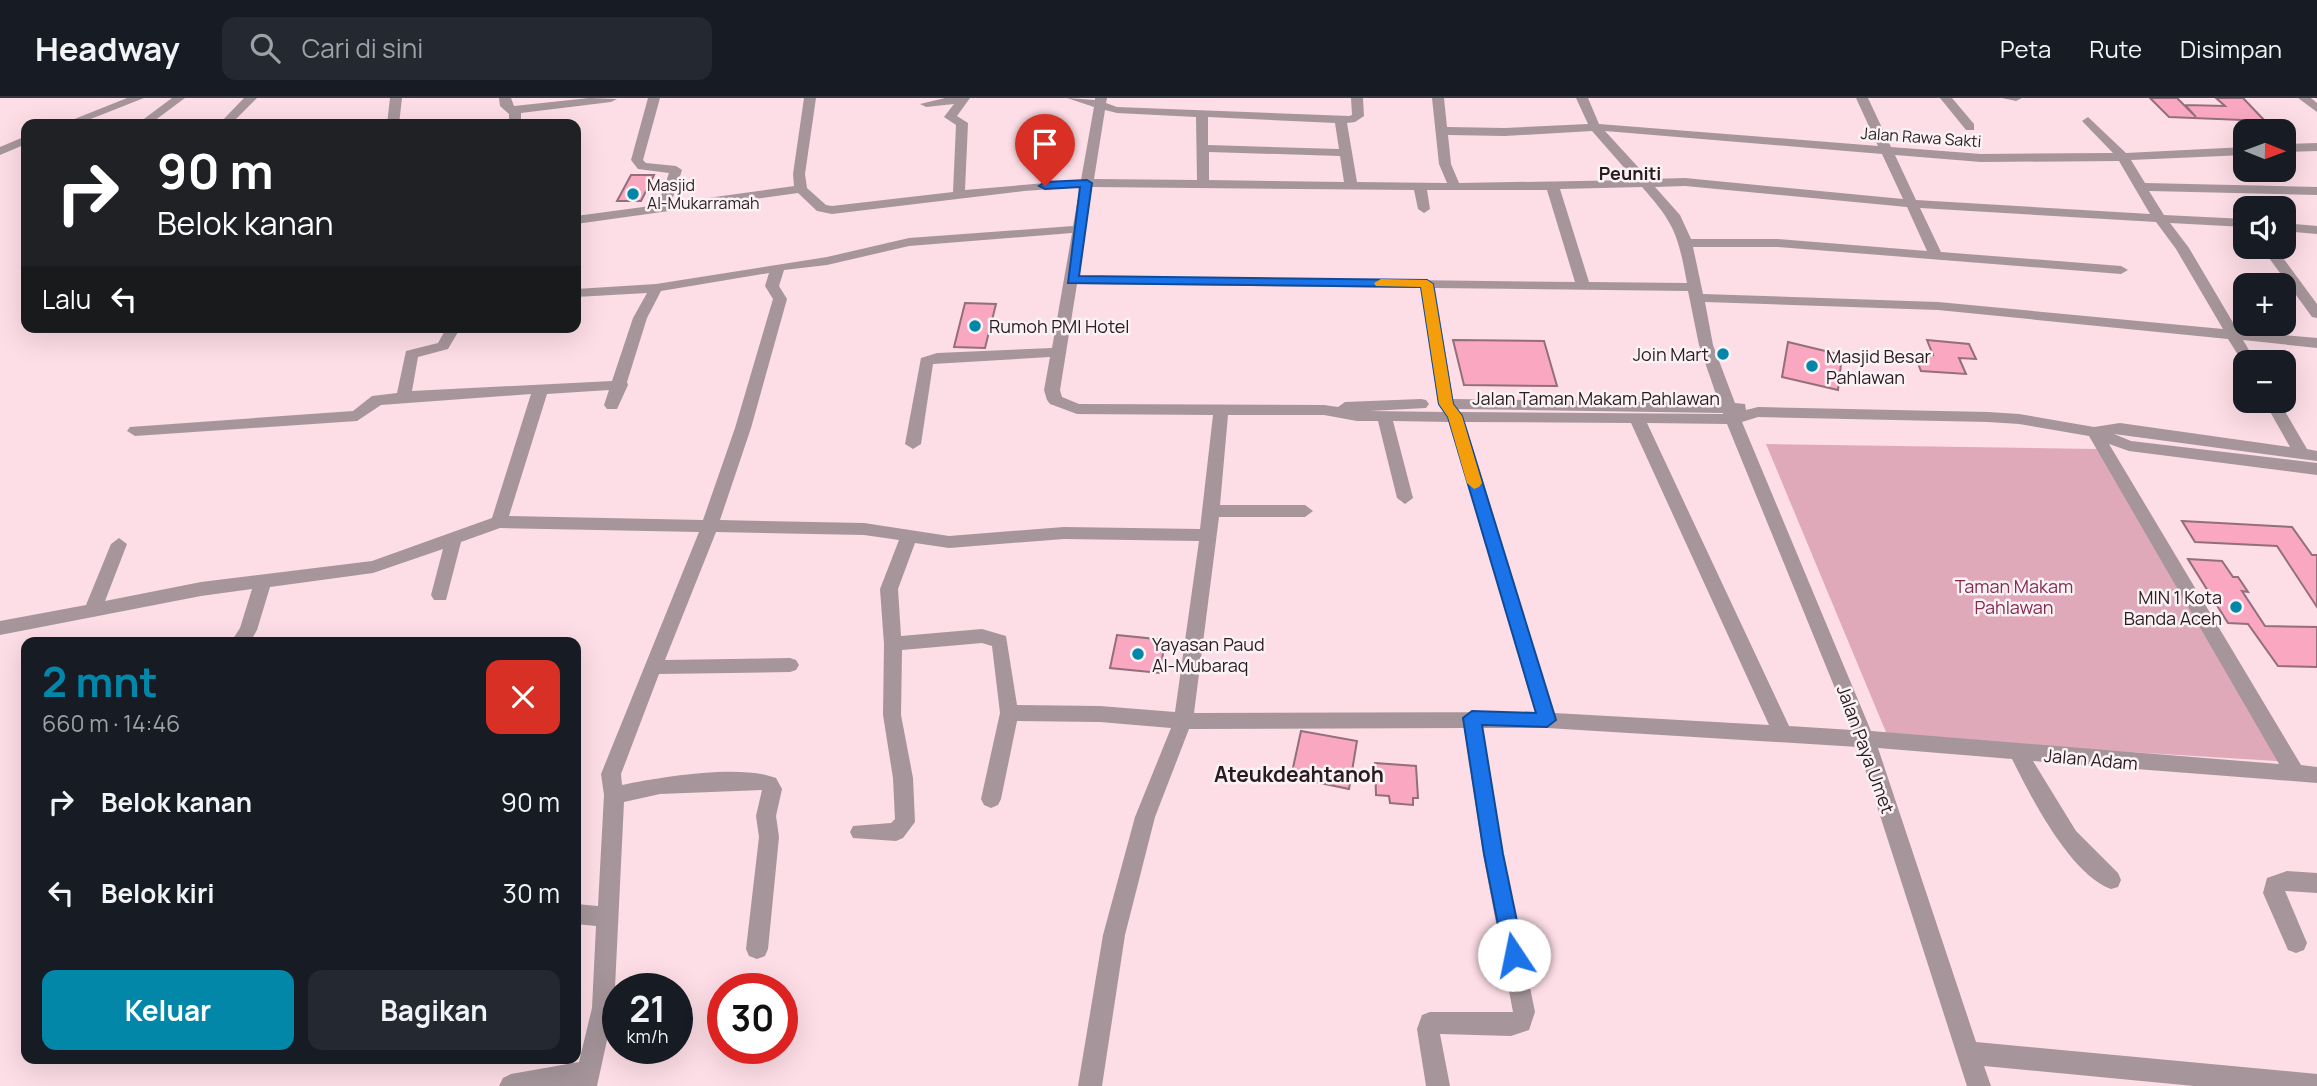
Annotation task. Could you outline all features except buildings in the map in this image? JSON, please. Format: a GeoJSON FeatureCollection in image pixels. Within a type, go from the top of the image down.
{"type":"FeatureCollection","features":[{"type":"Feature","properties":{"kind":"street"},"geometry":{"type":"LineString","coordinates":[[81,119],[138,98]]}},
{"type":"Feature","properties":{"kind":"street"},"geometry":{"type":"LineString","coordinates":[[150,119],[179,98]]}},
{"type":"Feature","properties":{"kind":"street"},"geometry":{"type":"LineString","coordinates":[[230,119],[251,98]]}},
{"type":"Feature","properties":{"kind":"street"},"geometry":{"type":"LineString","coordinates":[[394,119],[396,98]]}},
{"type":"Feature","properties":{"kind":"street"},"geometry":{"type":"LineString","coordinates":[[505,98],[506,106],[515,113],[515,119]]}},
{"type":"Feature","properties":{"kind":"street"},"geometry":{"type":"LineString","coordinates":[[654,98],[637,160],[642,166],[676,170],[663,208]]}},
{"type":"Feature","properties":{"kind":"street"},"geometry":{"type":"LineString","coordinates":[[810,98],[799,174],[801,189],[814,203],[832,210],[959,194],[1087,183],[1553,187],[1644,181],[1717,184],[1981,210],[2233,222]]}},
{"type":"Feature","properties":{"kind":"street"},"geometry":{"type":"LineString","coordinates":[[959,194],[962,123],[950,117],[963,98]]}},
{"type":"Feature","properties":{"kind":"street"},"geometry":{"type":"LineString","coordinates":[[926,104],[963,98]]}},
{"type":"Feature","properties":{"kind":"street"},"geometry":{"type":"LineString","coordinates":[[1073,98],[1101,102],[1126,110],[1340,119],[1357,118],[1357,98]]}},
{"type":"Feature","properties":{"kind":"street"},"geometry":{"type":"LineString","coordinates":[[1229,98],[1229,114]]}},
{"type":"Feature","properties":{"kind":"street"},"geometry":{"type":"LineString","coordinates":[[1438,98],[1445,164],[1455,187]]}},
{"type":"Feature","properties":{"kind":"street","name":"Jalan Paya Umet"},"geometry":{"type":"LineString","coordinates":[[1582,98],[1595,127],[1674,215],[1686,243],[1706,345],[1864,739],[1979,1086]]}},
{"type":"Feature","properties":{"kind":"street"},"geometry":{"type":"LineString","coordinates":[[1862,98],[1885,151],[1914,204],[1936,256]]}},
{"type":"Feature","properties":{"kind":"street"},"geometry":{"type":"LineString","coordinates":[[1947,98],[1970,127]]}},
{"type":"Feature","properties":{"kind":"street"},"geometry":{"type":"LineString","coordinates":[[2008,98],[2016,98]]}},
{"type":"Feature","properties":{"kind":"street"},"geometry":{"type":"LineString","coordinates":[[2304,98],[2317,109]]}},
{"type":"Feature","properties":{"kind":"street"},"geometry":{"type":"LineString","coordinates":[[512,110],[611,99]]}},
{"type":"Feature","properties":{"kind":"street"},"geometry":{"type":"LineString","coordinates":[[914,444],[926,361],[937,358],[1059,352],[1101,102]]}},
{"type":"Feature","properties":{"kind":"street"},"geometry":{"type":"LineString","coordinates":[[1202,113],[1203,183]]}},
{"type":"Feature","properties":{"kind":"street"},"geometry":{"type":"LineString","coordinates":[[1340,119],[1351,185]]}},
{"type":"Feature","properties":{"kind":"street"},"geometry":{"type":"LineString","coordinates":[[2088,121],[2123,157],[2159,218],[2182,248],[2233,334]]}},
{"type":"Feature","properties":{"kind":"street","name":"Jalan Rawa Sakti"},"geometry":{"type":"LineString","coordinates":[[1443,131],[1505,132],[1595,127],[1981,158],[2123,157],[2233,151]]}},
{"type":"Feature","properties":{"kind":"street"},"geometry":{"type":"LineString","coordinates":[[0,151],[21,142]]}},
{"type":"Feature","properties":{"kind":"street"},"geometry":{"type":"LineString","coordinates":[[2296,148],[2317,147]]}},
{"type":"Feature","properties":{"kind":"street"},"geometry":{"type":"LineString","coordinates":[[1203,148],[1345,153]]}},
{"type":"Feature","properties":{"kind":"street"},"geometry":{"type":"LineString","coordinates":[[1420,186],[1424,209]]}},
{"type":"Feature","properties":{"kind":"street"},"geometry":{"type":"LineString","coordinates":[[1553,187],[1583,285]]}},
{"type":"Feature","properties":{"kind":"street"},"geometry":{"type":"LineString","coordinates":[[2140,187],[2317,191]]}},
{"type":"Feature","properties":{"kind":"street"},"geometry":{"type":"LineString","coordinates":[[581,219],[801,189]]}},
{"type":"Feature","properties":{"kind":"street"},"geometry":{"type":"LineString","coordinates":[[2296,228],[2317,230]]}},
{"type":"Feature","properties":{"kind":"street"},"geometry":{"type":"LineString","coordinates":[[581,293],[656,288],[827,261],[909,242],[1079,229]]}},
{"type":"Feature","properties":{"kind":"street"},"geometry":{"type":"LineString","coordinates":[[1686,243],[1777,243],[2121,270]]}},
{"type":"Feature","properties":{"kind":"street"},"geometry":{"type":"LineString","coordinates":[[2277,259],[2317,314]]}},
{"type":"Feature","properties":{"kind":"street"},"geometry":{"type":"LineString","coordinates":[[511,1086],[587,1079],[603,1008],[614,795],[611,774],[698,559],[707,524],[762,366],[780,299],[772,286],[778,267]]}},
{"type":"Feature","properties":{"kind":"street"},"geometry":{"type":"LineString","coordinates":[[1072,280],[1583,285],[1938,306],[2233,336]]}},
{"type":"Feature","properties":{"kind":"street"},"geometry":{"type":"LineString","coordinates":[[1427,284],[1450,410],[1547,720]]}},
{"type":"Feature","properties":{"kind":"street"},"geometry":{"type":"LineString","coordinates":[[612,405],[621,384],[640,318],[656,288]]}},
{"type":"Feature","properties":{"kind":"street"},"geometry":{"type":"LineString","coordinates":[[406,397],[403,395],[411,354],[443,346],[451,333]]}},
{"type":"Feature","properties":{"kind":"street"},"geometry":{"type":"LineString","coordinates":[[2234,336],[2317,344]]}},
{"type":"Feature","properties":{"kind":"street"},"geometry":{"type":"LineString","coordinates":[[2234,336],[2242,350]]}},
{"type":"Feature","properties":{"kind":"street","name":"Jalan Taman Makam Pahlawan"},"geometry":{"type":"LineString","coordinates":[[1059,352],[1052,390],[1055,400],[1077,408],[1324,410],[1357,416],[1450,410],[1584,411],[1636,417],[1758,412],[2019,419],[2094,432],[2129,446],[2317,469]]}},
{"type":"Feature","properties":{"kind":"street"},"geometry":{"type":"LineString","coordinates":[[135,431],[357,416],[377,400],[406,397],[621,384]]}},
{"type":"Feature","properties":{"kind":"street"},"geometry":{"type":"LineString","coordinates":[[499,522],[540,391]]}},
{"type":"Feature","properties":{"kind":"street"},"geometry":{"type":"LineString","coordinates":[[1324,410],[1362,404],[1450,410]]}},
{"type":"Feature","properties":{"kind":"street"},"geometry":{"type":"LineString","coordinates":[[1090,1086],[1114,935],[1145,817],[1183,721],[1211,511],[1221,411]]}},
{"type":"Feature","properties":{"kind":"street"},"geometry":{"type":"LineString","coordinates":[[1584,411],[1731,412]]}},
{"type":"Feature","properties":{"kind":"street"},"geometry":{"type":"LineString","coordinates":[[2280,413],[2310,455]]}},
{"type":"Feature","properties":{"kind":"street"},"geometry":{"type":"LineString","coordinates":[[1384,416],[1405,498]]}},
{"type":"Feature","properties":{"kind":"street"},"geometry":{"type":"LineString","coordinates":[[1636,417],[1783,734]]}},
{"type":"Feature","properties":{"kind":"street","name":"Jalan Taman Makam Pahlawan"},"geometry":{"type":"LineString","coordinates":[[2094,432],[2120,428],[2310,455]]}},
{"type":"Feature","properties":{"kind":"street"},"geometry":{"type":"LineString","coordinates":[[2094,432],[2296,775]]}},
{"type":"Feature","properties":{"kind":"street"},"geometry":{"type":"LineString","coordinates":[[1211,511],[1305,511]]}},
{"type":"Feature","properties":{"kind":"street"},"geometry":{"type":"LineString","coordinates":[[0,628],[93,608],[373,566],[499,522],[864,529],[908,538],[949,542],[1064,533],[1208,535]]}},
{"type":"Feature","properties":{"kind":"street"},"geometry":{"type":"LineString","coordinates":[[440,595],[454,537]]}},
{"type":"Feature","properties":{"kind":"street"},"geometry":{"type":"LineString","coordinates":[[860,832],[896,832],[905,822],[903,778],[892,715],[893,644],[889,589],[908,538]]}},
{"type":"Feature","properties":{"kind":"street"},"geometry":{"type":"LineString","coordinates":[[93,608],[119,544]]}},
{"type":"Feature","properties":{"kind":"street"},"geometry":{"type":"LineString","coordinates":[[243,637],[263,582]]}},
{"type":"Feature","properties":{"kind":"street"},"geometry":{"type":"LineString","coordinates":[[893,644],[982,636],[997,638],[1001,646],[1009,713],[991,799]]}},
{"type":"Feature","properties":{"kind":"street"},"geometry":{"type":"LineString","coordinates":[[654,667],[790,665]]}},
{"type":"Feature","properties":{"kind":"street","name":"Jalan Adam"},"geometry":{"type":"LineString","coordinates":[[1009,713],[1100,714],[1183,721],[1472,718],[1547,720],[1864,739],[2317,775]]}},
{"type":"Feature","properties":{"kind":"street"},"geometry":{"type":"LineString","coordinates":[[1438,1086],[1428,1029],[1430,1023],[1511,1025],[1521,1022],[1524,1012],[1493,854],[1472,718]]}},
{"type":"Feature","properties":{"kind":"street"},"geometry":{"type":"LineString","coordinates":[[2020,753],[2046,809],[2064,835],[2111,880]]}},
{"type":"Feature","properties":{"kind":"street"},"geometry":{"type":"LineString","coordinates":[[614,795],[689,784],[759,780],[769,784],[772,789],[766,816],[769,837],[757,949]]}},
{"type":"Feature","properties":{"kind":"street"},"geometry":{"type":"LineString","coordinates":[[2296,943],[2274,893],[2274,885],[2287,881],[2317,883]]}},
{"type":"Feature","properties":{"kind":"street"},"geometry":{"type":"LineString","coordinates":[[581,915],[607,918]]}},
{"type":"Feature","properties":{"kind":"street"},"geometry":{"type":"LineString","coordinates":[[1968,1053],[2317,1086]]}},
{"type":"Feature","properties":{"kind":"green space","name":"Taman Makam Pahlawan"},"geometry":{"type":"Polygon","coordinates":[[[1766,444],[2098,449],[2293,762],[1888,737],[1766,444]]]}},
{"type":"Feature","properties":{"kind":"slow traffic"},"geometry":{"type":"LineString","coordinates":[[1381,283],[1427,284],[1446,404],[1455,416],[1474,483]]}},
{"type":"Feature","properties":{"kind":"place","name":"Masjid Al-Mukarramah"},"geometry":{"type":"Point","coordinates":[633,194]}},
{"type":"Feature","properties":{"kind":"place","name":"Rumoh PMI Hotel"},"geometry":{"type":"Point","coordinates":[975,326]}},
{"type":"Feature","properties":{"kind":"place","name":"Join Mart"},"geometry":{"type":"Point","coordinates":[1723,354]}},
{"type":"Feature","properties":{"kind":"place","name":"Masjid Besar Pahlawan"},"geometry":{"type":"Point","coordinates":[1812,366]}},
{"type":"Feature","properties":{"kind":"place","name":"MIN 1 Kota Banda Aceh"},"geometry":{"type":"Point","coordinates":[2236,607]}},
{"type":"Feature","properties":{"kind":"place","name":"Yayasan Paud Al-Mubaraq"},"geometry":{"type":"Point","coordinates":[1138,654]}},
{"type":"Feature","properties":{"kind":"district","name":"Peuniti"},"geometry":{"type":"Point","coordinates":[1630,173]}},
{"type":"Feature","properties":{"kind":"district","name":"Ateukdeahtanoh"},"geometry":{"type":"Point","coordinates":[1299,774]}},
{"type":"Feature","properties":{"kind":"route"},"geometry":{"type":"LineString","coordinates":[[1045,186],[1087,183],[1072,280],[1427,284],[1446,404],[1455,416],[1547,720],[1472,718],[1493,854],[1514,955]]}}]}
